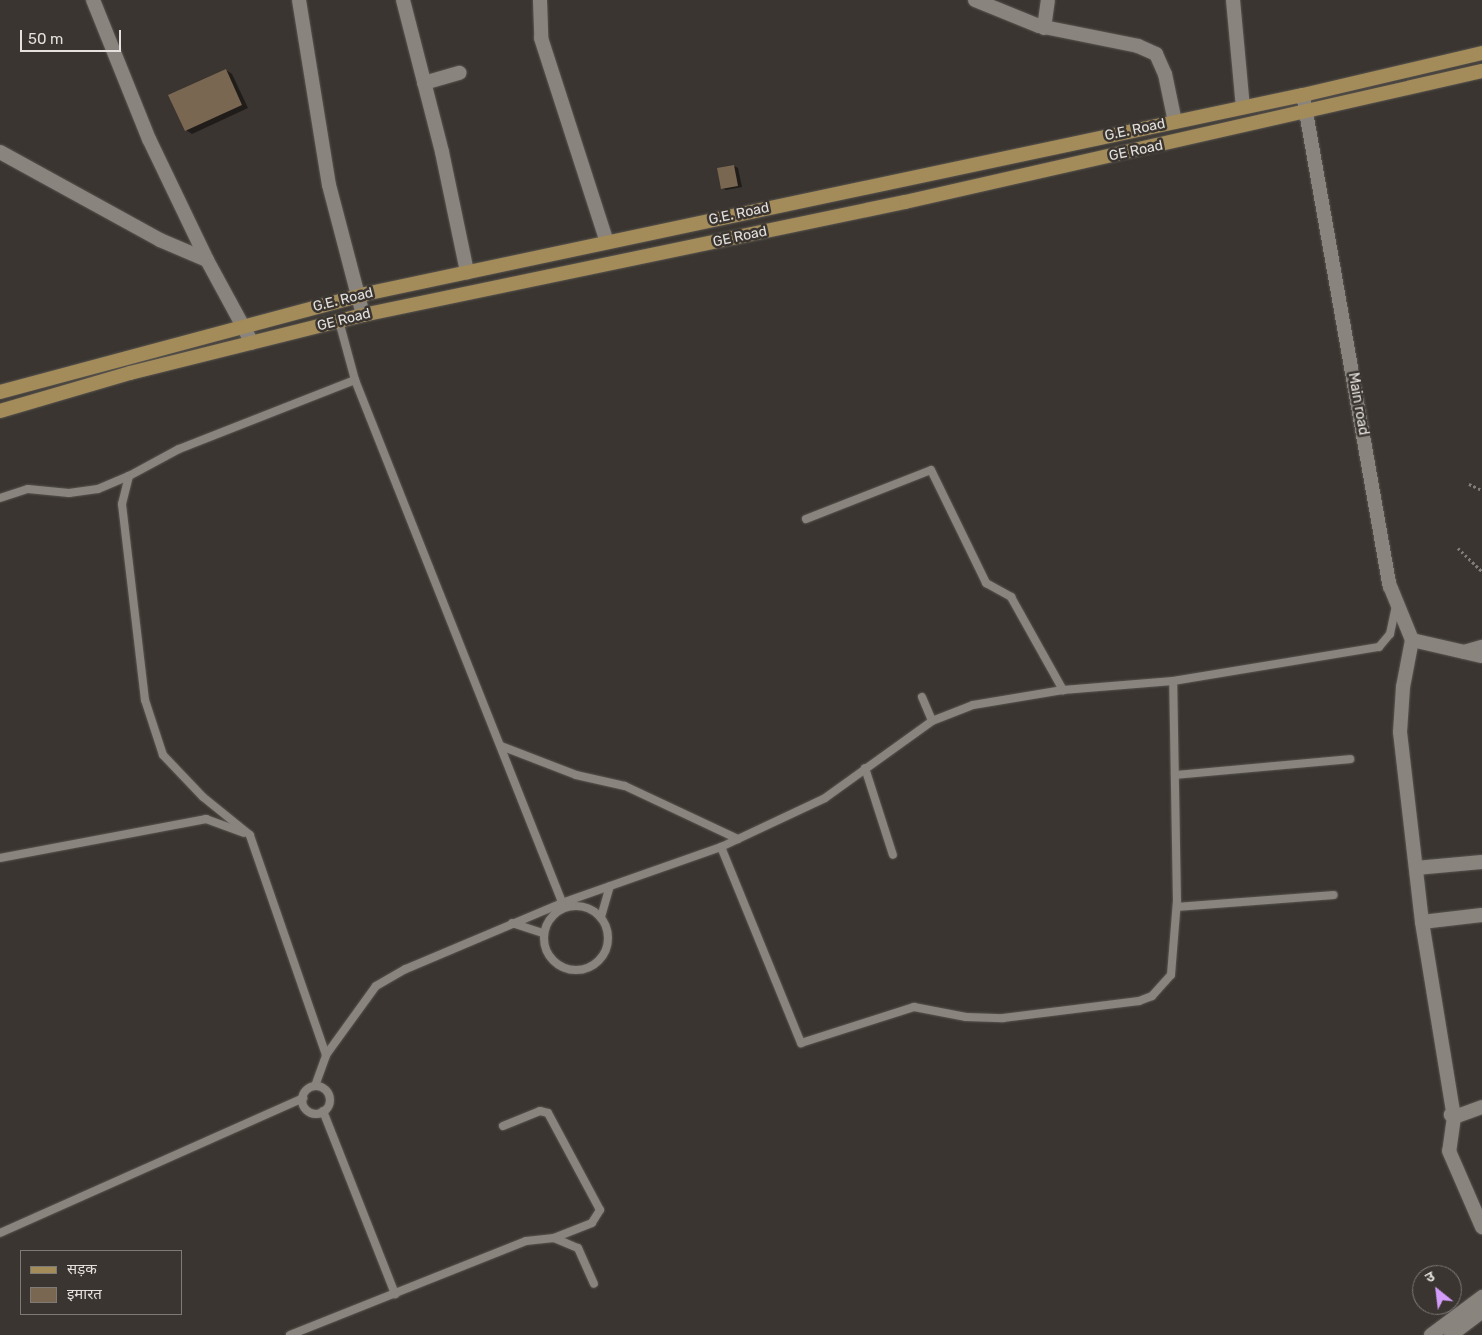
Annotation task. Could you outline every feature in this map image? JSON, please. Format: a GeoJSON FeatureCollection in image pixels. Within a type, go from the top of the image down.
{"type":"FeatureCollection","features":[{"type":"Feature","properties":{"kind":"main road","name":"G.E. Road"},"geometry":{"type":"LineString","coordinates":[[0,392],[359,295],[1175,122],[1482,53]]}},
{"type":"Feature","properties":{"kind":"main road","name":"GE Road"},"geometry":{"type":"LineString","coordinates":[[0,411],[130,373],[363,315],[905,202],[1306,113],[1482,71]]}},
{"type":"Feature","properties":{"kind":"street"},"geometry":{"type":"LineString","coordinates":[[93,0],[149,139],[207,260],[252,343]]}},
{"type":"Feature","properties":{"kind":"street"},"geometry":{"type":"LineString","coordinates":[[299,0],[329,185],[363,315]]}},
{"type":"Feature","properties":{"kind":"street"},"geometry":{"type":"LineString","coordinates":[[403,0],[467,272]]}},
{"type":"Feature","properties":{"kind":"street"},"geometry":{"type":"LineString","coordinates":[[540,0],[541,38],[607,242]]}},
{"type":"Feature","properties":{"kind":"street"},"geometry":{"type":"LineString","coordinates":[[975,0],[1044,28],[1138,46],[1156,54],[1165,74],[1175,122]]}},
{"type":"Feature","properties":{"kind":"street"},"geometry":{"type":"LineString","coordinates":[[1044,28],[1048,0]]}},
{"type":"Feature","properties":{"kind":"street"},"geometry":{"type":"LineString","coordinates":[[1233,0],[1243,107]]}},
{"type":"Feature","properties":{"kind":"street"},"geometry":{"type":"LineString","coordinates":[[424,83],[460,73]]}},
{"type":"Feature","properties":{"kind":"street","name":"Main road"},"geometry":{"type":"LineString","coordinates":[[1303,94],[1390,586],[1412,640]]}},
{"type":"Feature","properties":{"kind":"street"},"geometry":{"type":"LineString","coordinates":[[0,152],[160,240],[207,260]]}},
{"type":"Feature","properties":{"kind":"street"},"geometry":{"type":"LineString","coordinates":[[1482,656],[1412,640],[1403,687],[1400,732],[1422,922],[1452,1116],[1449,1151],[1482,1227]]}},
{"type":"Feature","properties":{"kind":"street"},"geometry":{"type":"LineString","coordinates":[[1464,652],[1482,647]]}},
{"type":"Feature","properties":{"kind":"street"},"geometry":{"type":"LineString","coordinates":[[1416,868],[1482,862]]}},
{"type":"Feature","properties":{"kind":"street"},"geometry":{"type":"LineString","coordinates":[[1422,922],[1482,915]]}},
{"type":"Feature","properties":{"kind":"street"},"geometry":{"type":"LineString","coordinates":[[1452,1116],[1482,1107]]}},
{"type":"Feature","properties":{"kind":"street"},"geometry":{"type":"LineString","coordinates":[[1431,1335],[1482,1297]]}},
{"type":"Feature","properties":{"kind":"street"},"geometry":{"type":"LineString","coordinates":[[1451,1335],[1482,1312]]}},
{"type":"Feature","properties":{"kind":"lane"},"geometry":{"type":"LineString","coordinates":[[338,321],[356,380],[563,905]]}},
{"type":"Feature","properties":{"kind":"lane"},"geometry":{"type":"LineString","coordinates":[[0,498],[28,490],[69,493],[98,488],[129,476],[179,449],[235,425],[356,380]]}},
{"type":"Feature","properties":{"kind":"lane"},"geometry":{"type":"LineString","coordinates":[[806,519],[931,470],[986,583],[1011,597],[1063,690]]}},
{"type":"Feature","properties":{"kind":"lane"},"geometry":{"type":"LineString","coordinates":[[129,476],[122,504],[144,700],[163,755],[203,796],[250,835],[326,1055]]}},
{"type":"Feature","properties":{"kind":"lane"},"geometry":{"type":"LineString","coordinates":[[315,1086],[326,1055],[376,986],[471,939],[610,886],[721,847],[825,798],[932,721],[973,705],[1063,690],[1173,681],[1379,647],[1390,634],[1397,601]]}},
{"type":"Feature","properties":{"kind":"lane"},"geometry":{"type":"LineString","coordinates":[[721,847],[801,1043],[914,1007],[966,1017],[1003,1018],[1146,998],[1167,983],[1171,976],[1177,907],[1173,681]]}},
{"type":"Feature","properties":{"kind":"lane"},"geometry":{"type":"LineString","coordinates":[[922,697],[932,721]]}},
{"type":"Feature","properties":{"kind":"lane"},"geometry":{"type":"LineString","coordinates":[[501,746],[576,775],[624,786],[738,839]]}},
{"type":"Feature","properties":{"kind":"lane"},"geometry":{"type":"LineString","coordinates":[[1175,776],[1350,759]]}},
{"type":"Feature","properties":{"kind":"lane"},"geometry":{"type":"LineString","coordinates":[[865,768],[892,855]]}},
{"type":"Feature","properties":{"kind":"lane"},"geometry":{"type":"LineString","coordinates":[[0,858],[206,819],[250,835]]}},
{"type":"Feature","properties":{"kind":"lane"},"geometry":{"type":"LineString","coordinates":[[602,917],[610,886]]}},
{"type":"Feature","properties":{"kind":"lane"},"geometry":{"type":"LineString","coordinates":[[1177,907],[1334,896]]}},
{"type":"Feature","properties":{"kind":"lane"},"geometry":{"type":"LineString","coordinates":[[563,905],[582,906],[602,917],[607,927],[607,949],[592,966],[581,970],[562,967],[553,961],[545,948],[544,933],[552,915],[563,905]]}},
{"type":"Feature","properties":{"kind":"lane"},"geometry":{"type":"LineString","coordinates":[[512,923],[544,933]]}},
{"type":"Feature","properties":{"kind":"lane"},"geometry":{"type":"LineString","coordinates":[[0,1233],[302,1098],[307,1090],[315,1086],[324,1088],[329,1095],[329,1104],[323,1111],[310,1112],[304,1106],[302,1098]]}},
{"type":"Feature","properties":{"kind":"lane"},"geometry":{"type":"LineString","coordinates":[[323,1111],[395,1294]]}},
{"type":"Feature","properties":{"kind":"lane"},"geometry":{"type":"LineString","coordinates":[[290,1335],[526,1241],[554,1238],[592,1223],[600,1210],[548,1113],[534,1112],[503,1126]]}},
{"type":"Feature","properties":{"kind":"lane"},"geometry":{"type":"LineString","coordinates":[[554,1238],[578,1248],[594,1284]]}},
{"type":"Feature","properties":{"kind":"path"},"geometry":{"type":"LineString","coordinates":[[1470,484],[1482,490]]}},
{"type":"Feature","properties":{"kind":"path"},"geometry":{"type":"LineString","coordinates":[[1458,548],[1482,571]]}},
{"type":"Feature","properties":{"kind":"building"},"geometry":{"type":"Polygon","coordinates":[[[226,69],[242,105],[185,131],[168,95],[226,69]]]}},
{"type":"Feature","properties":{"kind":"building"},"geometry":{"type":"Polygon","coordinates":[[[734,165],[738,186],[721,189],[717,168],[734,165]]]}}]}
